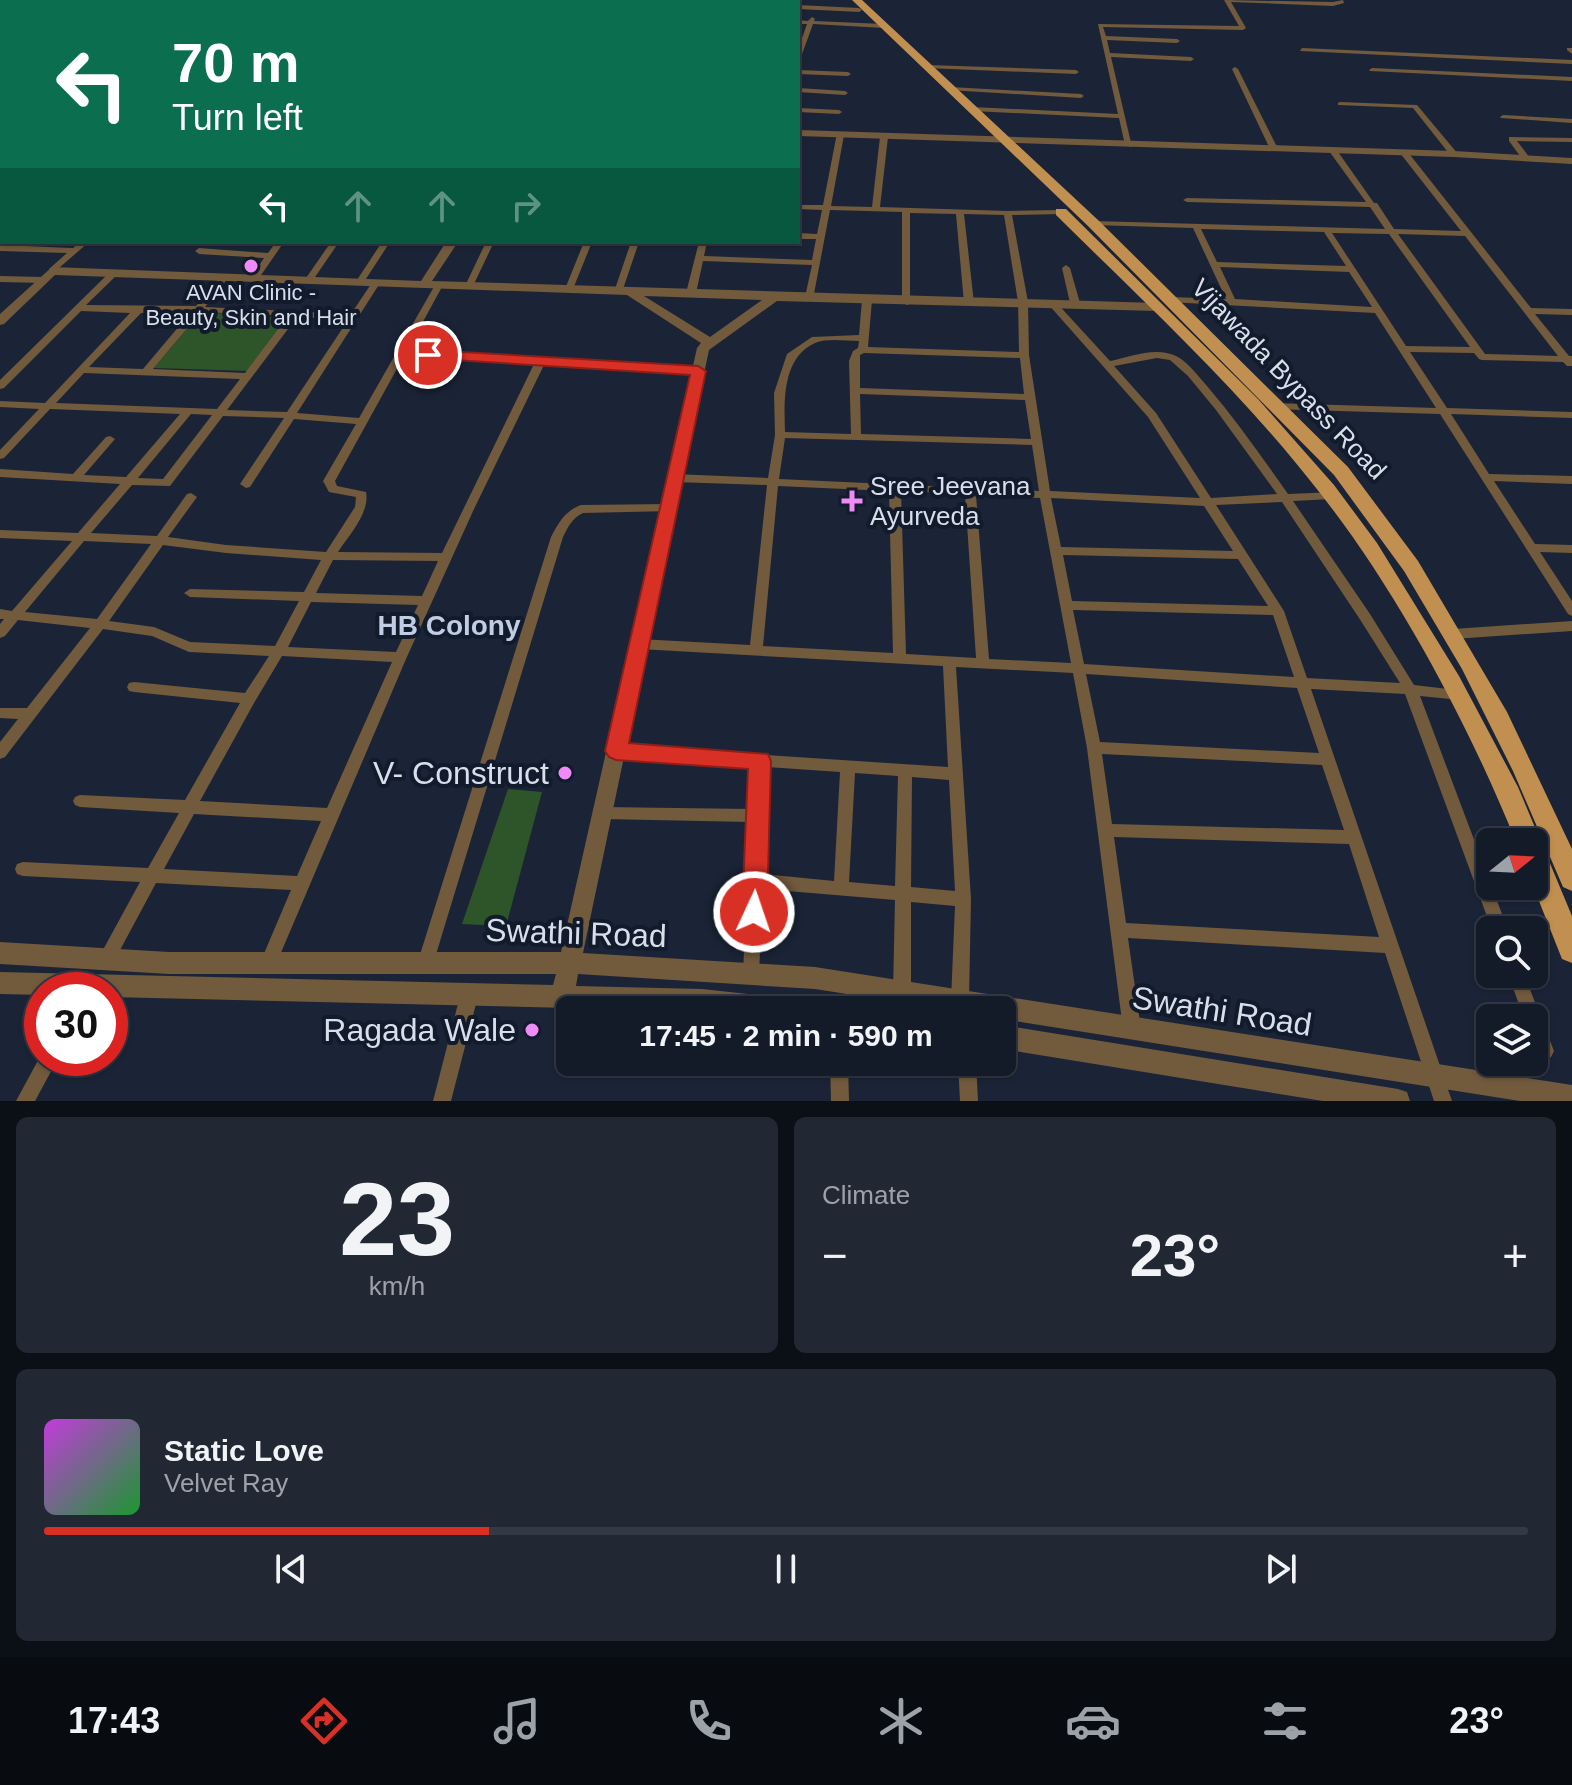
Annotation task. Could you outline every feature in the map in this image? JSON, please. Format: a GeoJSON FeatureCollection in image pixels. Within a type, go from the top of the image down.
{"type":"FeatureCollection","features":[{"type":"Feature","properties":{"kind":"main road","name":"Vijawada Bypass Road"},"geometry":{"type":"LineString","coordinates":[[855,3],[997,140],[1093,223],[1332,495],[1370,544],[1460,695],[1510,794],[1523,828]]}},
{"type":"Feature","properties":{"kind":"main road","name":"Vijawada Bypass Road"},"geometry":{"type":"LineString","coordinates":[[880,26],[972,109],[1061,212],[1277,405],[1341,471],[1388,529],[1487,691],[1554,846],[1572,879]]}},
{"type":"Feature","properties":{"kind":"main road","name":"Vijawada Bypass Road"},"geometry":{"type":"LineString","coordinates":[[1554,846],[1572,950]]}},
{"type":"Feature","properties":{"kind":"street"},"geometry":{"type":"LineString","coordinates":[[1129,145],[1100,25],[1243,28],[1227,0],[1333,4],[1341,3],[1340,0]]}},
{"type":"Feature","properties":{"kind":"street"},"geometry":{"type":"LineString","coordinates":[[800,7],[855,3]]}},
{"type":"Feature","properties":{"kind":"street"},"geometry":{"type":"LineString","coordinates":[[801,38],[811,23],[816,7]]}},
{"type":"Feature","properties":{"kind":"street"},"geometry":{"type":"LineString","coordinates":[[800,22],[880,26]]}},
{"type":"Feature","properties":{"kind":"street"},"geometry":{"type":"LineString","coordinates":[[1104,38],[1177,41]]}},
{"type":"Feature","properties":{"kind":"street"},"geometry":{"type":"LineString","coordinates":[[1302,50],[1572,62]]}},
{"type":"Feature","properties":{"kind":"street"},"geometry":{"type":"LineString","coordinates":[[1108,55],[1191,59]]}},
{"type":"Feature","properties":{"kind":"street"},"geometry":{"type":"LineString","coordinates":[[1431,56],[1447,73]]}},
{"type":"Feature","properties":{"kind":"street"},"geometry":{"type":"LineString","coordinates":[[928,67],[1076,72]]}},
{"type":"Feature","properties":{"kind":"street"},"geometry":{"type":"LineString","coordinates":[[1235,69],[1274,149]]}},
{"type":"Feature","properties":{"kind":"street"},"geometry":{"type":"LineString","coordinates":[[1372,70],[1572,79]]}},
{"type":"Feature","properties":{"kind":"street"},"geometry":{"type":"LineString","coordinates":[[800,72],[848,74]]}},
{"type":"Feature","properties":{"kind":"street"},"geometry":{"type":"LineString","coordinates":[[950,89],[1081,96]]}},
{"type":"Feature","properties":{"kind":"street"},"geometry":{"type":"LineString","coordinates":[[800,90],[845,93]]}},
{"type":"Feature","properties":{"kind":"street"},"geometry":{"type":"LineString","coordinates":[[1340,104],[1415,106],[1454,154]]}},
{"type":"Feature","properties":{"kind":"street"},"geometry":{"type":"LineString","coordinates":[[972,109],[1121,116]]}},
{"type":"Feature","properties":{"kind":"street"},"geometry":{"type":"LineString","coordinates":[[800,110],[839,112]]}},
{"type":"Feature","properties":{"kind":"street"},"geometry":{"type":"LineString","coordinates":[[1503,117],[1572,121]]}},
{"type":"Feature","properties":{"kind":"street"},"geometry":{"type":"LineString","coordinates":[[800,133],[1454,154],[1572,161]]}},
{"type":"Feature","properties":{"kind":"street"},"geometry":{"type":"LineString","coordinates":[[810,297],[840,135]]}},
{"type":"Feature","properties":{"kind":"street"},"geometry":{"type":"LineString","coordinates":[[876,208],[884,137]]}},
{"type":"Feature","properties":{"kind":"street"},"geometry":{"type":"LineString","coordinates":[[1526,158],[1512,139],[1572,140]]}},
{"type":"Feature","properties":{"kind":"street"},"geometry":{"type":"LineString","coordinates":[[1333,151],[1482,357],[1570,361]]}},
{"type":"Feature","properties":{"kind":"street"},"geometry":{"type":"LineString","coordinates":[[1404,153],[1570,361]]}},
{"type":"Feature","properties":{"kind":"street"},"geometry":{"type":"LineString","coordinates":[[1187,200],[1374,205]]}},
{"type":"Feature","properties":{"kind":"street"},"geometry":{"type":"LineString","coordinates":[[800,207],[1061,212]]}},
{"type":"Feature","properties":{"kind":"street"},"geometry":{"type":"LineString","coordinates":[[906,210],[907,302]]}},
{"type":"Feature","properties":{"kind":"street"},"geometry":{"type":"LineString","coordinates":[[960,212],[969,303]]}},
{"type":"Feature","properties":{"kind":"street"},"geometry":{"type":"LineString","coordinates":[[1008,213],[1023,302],[1024,355],[1036,442],[1094,748],[1132,1029]]}},
{"type":"Feature","properties":{"kind":"street"},"geometry":{"type":"LineString","coordinates":[[1093,223],[1468,234]]}},
{"type":"Feature","properties":{"kind":"street"},"geometry":{"type":"LineString","coordinates":[[1196,226],[1232,302]]}},
{"type":"Feature","properties":{"kind":"street"},"geometry":{"type":"LineString","coordinates":[[1326,229],[1572,611]]}},
{"type":"Feature","properties":{"kind":"street"},"geometry":{"type":"LineString","coordinates":[[800,236],[820,237]]}},
{"type":"Feature","properties":{"kind":"street"},"geometry":{"type":"LineString","coordinates":[[2,317],[83,244]]}},
{"type":"Feature","properties":{"kind":"street"},"geometry":{"type":"LineString","coordinates":[[254,279],[279,244]]}},
{"type":"Feature","properties":{"kind":"street"},"geometry":{"type":"LineString","coordinates":[[308,281],[334,244]]}},
{"type":"Feature","properties":{"kind":"street"},"geometry":{"type":"LineString","coordinates":[[359,283],[385,244]]}},
{"type":"Feature","properties":{"kind":"street"},"geometry":{"type":"LineString","coordinates":[[424,285],[451,244]]}},
{"type":"Feature","properties":{"kind":"street"},"geometry":{"type":"LineString","coordinates":[[469,286],[489,244]]}},
{"type":"Feature","properties":{"kind":"street"},"geometry":{"type":"LineString","coordinates":[[569,289],[587,244]]}},
{"type":"Feature","properties":{"kind":"street"},"geometry":{"type":"LineString","coordinates":[[624,292],[635,244]]}},
{"type":"Feature","properties":{"kind":"street"},"geometry":{"type":"LineString","coordinates":[[691,293],[702,244]]}},
{"type":"Feature","properties":{"kind":"street"},"geometry":{"type":"LineString","coordinates":[[0,248],[75,251]]}},
{"type":"Feature","properties":{"kind":"street"},"geometry":{"type":"LineString","coordinates":[[199,251],[270,256]]}},
{"type":"Feature","properties":{"kind":"street"},"geometry":{"type":"LineString","coordinates":[[698,258],[816,263]]}},
{"type":"Feature","properties":{"kind":"street"},"geometry":{"type":"LineString","coordinates":[[1214,264],[1351,269]]}},
{"type":"Feature","properties":{"kind":"street"},"geometry":{"type":"LineString","coordinates":[[1066,268],[1075,303]]}},
{"type":"Feature","properties":{"kind":"street"},"geometry":{"type":"LineString","coordinates":[[0,279],[114,273],[907,302],[1232,302],[1378,310]]}},
{"type":"Feature","properties":{"kind":"street"},"geometry":{"type":"LineString","coordinates":[[0,386],[114,273]]}},
{"type":"Feature","properties":{"kind":"street"},"geometry":{"type":"LineString","coordinates":[[146,372],[224,278]]}},
{"type":"Feature","properties":{"kind":"street"},"geometry":{"type":"LineString","coordinates":[[246,484],[376,283]]}},
{"type":"Feature","properties":{"kind":"street"},"geometry":{"type":"LineString","coordinates":[[106,959],[329,556],[364,500],[357,493],[333,489],[329,481],[439,285]]}},
{"type":"Feature","properties":{"kind":"street"},"geometry":{"type":"LineString","coordinates":[[624,292],[708,342]]}},
{"type":"Feature","properties":{"kind":"street"},"geometry":{"type":"LineString","coordinates":[[562,996],[703,348],[774,297]]}},
{"type":"Feature","properties":{"kind":"street"},"geometry":{"type":"LineString","coordinates":[[856,437],[854,361],[863,344],[867,300]]}},
{"type":"Feature","properties":{"kind":"street"},"geometry":{"type":"LineString","coordinates":[[1051,302],[1152,415],[1278,611],[1443,1101]]}},
{"type":"Feature","properties":{"kind":"street"},"geometry":{"type":"LineString","coordinates":[[79,308],[198,309],[352,317]]}},
{"type":"Feature","properties":{"kind":"street"},"geometry":{"type":"LineString","coordinates":[[0,456],[138,310]]}},
{"type":"Feature","properties":{"kind":"street"},"geometry":{"type":"LineString","coordinates":[[1528,311],[1572,312]]}},
{"type":"Feature","properties":{"kind":"street"},"geometry":{"type":"LineString","coordinates":[[0,473],[166,483],[293,316]]}},
{"type":"Feature","properties":{"kind":"street"},"geometry":{"type":"LineString","coordinates":[[756,650],[780,435],[779,393],[792,354],[815,339],[1024,355]]}},
{"type":"Feature","properties":{"kind":"street"},"geometry":{"type":"LineString","coordinates":[[1403,349],[1477,350]]}},
{"type":"Feature","properties":{"kind":"street"},"geometry":{"type":"LineString","coordinates":[[400,353],[698,371]]}},
{"type":"Feature","properties":{"kind":"street"},"geometry":{"type":"LineString","coordinates":[[1107,365],[1147,357],[1162,356],[1177,360],[1211,397],[1284,498],[1360,608],[1409,688],[1495,916]]}},
{"type":"Feature","properties":{"kind":"street"},"geometry":{"type":"LineString","coordinates":[[268,963],[399,657],[473,496],[541,360]]}},
{"type":"Feature","properties":{"kind":"street"},"geometry":{"type":"LineString","coordinates":[[80,370],[249,376]]}},
{"type":"Feature","properties":{"kind":"street"},"geometry":{"type":"LineString","coordinates":[[855,391],[1030,397]]}},
{"type":"Feature","properties":{"kind":"street"},"geometry":{"type":"LineString","coordinates":[[0,404],[289,415],[362,421]]}},
{"type":"Feature","properties":{"kind":"street"},"geometry":{"type":"LineString","coordinates":[[1256,408],[1277,405],[1572,415]]}},
{"type":"Feature","properties":{"kind":"street"},"geometry":{"type":"LineString","coordinates":[[0,633],[7,615],[188,411]]}},
{"type":"Feature","properties":{"kind":"street"},"geometry":{"type":"LineString","coordinates":[[780,435],[1036,442]]}},
{"type":"Feature","properties":{"kind":"street"},"geometry":{"type":"LineString","coordinates":[[76,477],[110,439]]}},
{"type":"Feature","properties":{"kind":"street"},"geometry":{"type":"LineString","coordinates":[[1486,477],[1572,480]]}},
{"type":"Feature","properties":{"kind":"street"},"geometry":{"type":"LineString","coordinates":[[674,478],[1208,502],[1332,495]]}},
{"type":"Feature","properties":{"kind":"street"},"geometry":{"type":"LineString","coordinates":[[895,488],[900,659]]}},
{"type":"Feature","properties":{"kind":"street"},"geometry":{"type":"LineString","coordinates":[[970,491],[983,664]]}},
{"type":"Feature","properties":{"kind":"street"},"geometry":{"type":"LineString","coordinates":[[0,753],[100,624],[191,497]]}},
{"type":"Feature","properties":{"kind":"street"},"geometry":{"type":"LineString","coordinates":[[426,961],[562,528],[571,513],[581,509],[668,508]]}},
{"type":"Feature","properties":{"kind":"street"},"geometry":{"type":"LineString","coordinates":[[0,534],[159,540],[226,549],[329,556],[446,557]]}},
{"type":"Feature","properties":{"kind":"street"},"geometry":{"type":"LineString","coordinates":[[1532,548],[1572,549]]}},
{"type":"Feature","properties":{"kind":"street"},"geometry":{"type":"LineString","coordinates":[[1057,551],[1242,555]]}},
{"type":"Feature","properties":{"kind":"street"},"geometry":{"type":"LineString","coordinates":[[190,593],[426,601]]}},
{"type":"Feature","properties":{"kind":"street"},"geometry":{"type":"LineString","coordinates":[[1067,605],[1278,611]]}},
{"type":"Feature","properties":{"kind":"street"},"geometry":{"type":"LineString","coordinates":[[7,615],[154,632],[189,647],[399,657]]}},
{"type":"Feature","properties":{"kind":"street"},"geometry":{"type":"LineString","coordinates":[[1453,634],[1572,626]]}},
{"type":"Feature","properties":{"kind":"street"},"geometry":{"type":"LineString","coordinates":[[639,644],[1226,677],[1303,686],[1409,688],[1460,695]]}},
{"type":"Feature","properties":{"kind":"street"},"geometry":{"type":"LineString","coordinates":[[949,662],[963,899],[960,996]]}},
{"type":"Feature","properties":{"kind":"street"},"geometry":{"type":"LineString","coordinates":[[134,687],[249,699]]}},
{"type":"Feature","properties":{"kind":"street"},"geometry":{"type":"LineString","coordinates":[[0,713],[29,714]]}},
{"type":"Feature","properties":{"kind":"street"},"geometry":{"type":"LineString","coordinates":[[1094,748],[1328,759]]}},
{"type":"Feature","properties":{"kind":"street"},"geometry":{"type":"LineString","coordinates":[[616,751],[956,774]]}},
{"type":"Feature","properties":{"kind":"street"},"geometry":{"type":"LineString","coordinates":[[751,973],[760,761]]}},
{"type":"Feature","properties":{"kind":"street"},"geometry":{"type":"LineString","coordinates":[[841,889],[848,767]]}},
{"type":"Feature","properties":{"kind":"street"},"geometry":{"type":"LineString","coordinates":[[902,991],[905,770]]}},
{"type":"Feature","properties":{"kind":"street"},"geometry":{"type":"LineString","coordinates":[[80,801],[332,815]]}},
{"type":"Feature","properties":{"kind":"street"},"geometry":{"type":"LineString","coordinates":[[603,813],[758,816]]}},
{"type":"Feature","properties":{"kind":"street"},"geometry":{"type":"LineString","coordinates":[[1105,830],[1354,837]]}},
{"type":"Feature","properties":{"kind":"street"},"geometry":{"type":"LineString","coordinates":[[23,869],[302,883]]}},
{"type":"Feature","properties":{"kind":"street"},"geometry":{"type":"LineString","coordinates":[[756,881],[963,899]]}},
{"type":"Feature","properties":{"kind":"street"},"geometry":{"type":"LineString","coordinates":[[1119,930],[1390,945]]}},
{"type":"Feature","properties":{"kind":"street","name":"Swathi Road"},"geometry":{"type":"LineString","coordinates":[[0,953],[268,963],[568,963],[815,978],[934,996]]}},
{"type":"Feature","properties":{"kind":"street"},"geometry":{"type":"LineString","coordinates":[[0,983],[24,984]]}},
{"type":"Feature","properties":{"kind":"street"},"geometry":{"type":"LineString","coordinates":[[128,989],[556,997]]}},
{"type":"Feature","properties":{"kind":"street"},"geometry":{"type":"LineString","coordinates":[[442,1101],[469,996]]}},
{"type":"Feature","properties":{"kind":"street","name":"Swathi Road"},"geometry":{"type":"LineString","coordinates":[[1016,1009],[1572,1097]]}},
{"type":"Feature","properties":{"kind":"street"},"geometry":{"type":"LineString","coordinates":[[1016,1039],[1398,1101]]}},
{"type":"Feature","properties":{"kind":"street"},"geometry":{"type":"LineString","coordinates":[[25,1101],[39,1076]]}},
{"type":"Feature","properties":{"kind":"street"},"geometry":{"type":"LineString","coordinates":[[839,1076],[840,1101]]}},
{"type":"Feature","properties":{"kind":"street"},"geometry":{"type":"LineString","coordinates":[[968,1076],[969,1101]]}},
{"type":"Feature","properties":{"kind":"green space"},"geometry":{"type":"Polygon","coordinates":[[[201,312],[289,318],[249,371],[154,368],[201,312]]]}},
{"type":"Feature","properties":{"kind":"green space"},"geometry":{"type":"Polygon","coordinates":[[[508,789],[542,792],[506,926],[462,924],[508,789]]]}},
{"type":"Feature","properties":{"kind":"place","name":"AVAN Clinic - Beauty, Skin and Hair"},"geometry":{"type":"Point","coordinates":[251,266]}},
{"type":"Feature","properties":{"kind":"place","name":"Sree Jeevana Ayurveda"},"geometry":{"type":"Point","coordinates":[852,501]}},
{"type":"Feature","properties":{"kind":"place","name":"V- Construct"},"geometry":{"type":"Point","coordinates":[565,773]}},
{"type":"Feature","properties":{"kind":"place","name":"Ragada Wale"},"geometry":{"type":"Point","coordinates":[532,1030]}},
{"type":"Feature","properties":{"kind":"district","name":"HB Colony"},"geometry":{"type":"Point","coordinates":[449,625]}},
{"type":"Feature","properties":{"kind":"route"},"geometry":{"type":"LineString","coordinates":[[428,355],[698,371],[616,751],[760,761],[754,912]]}}]}
